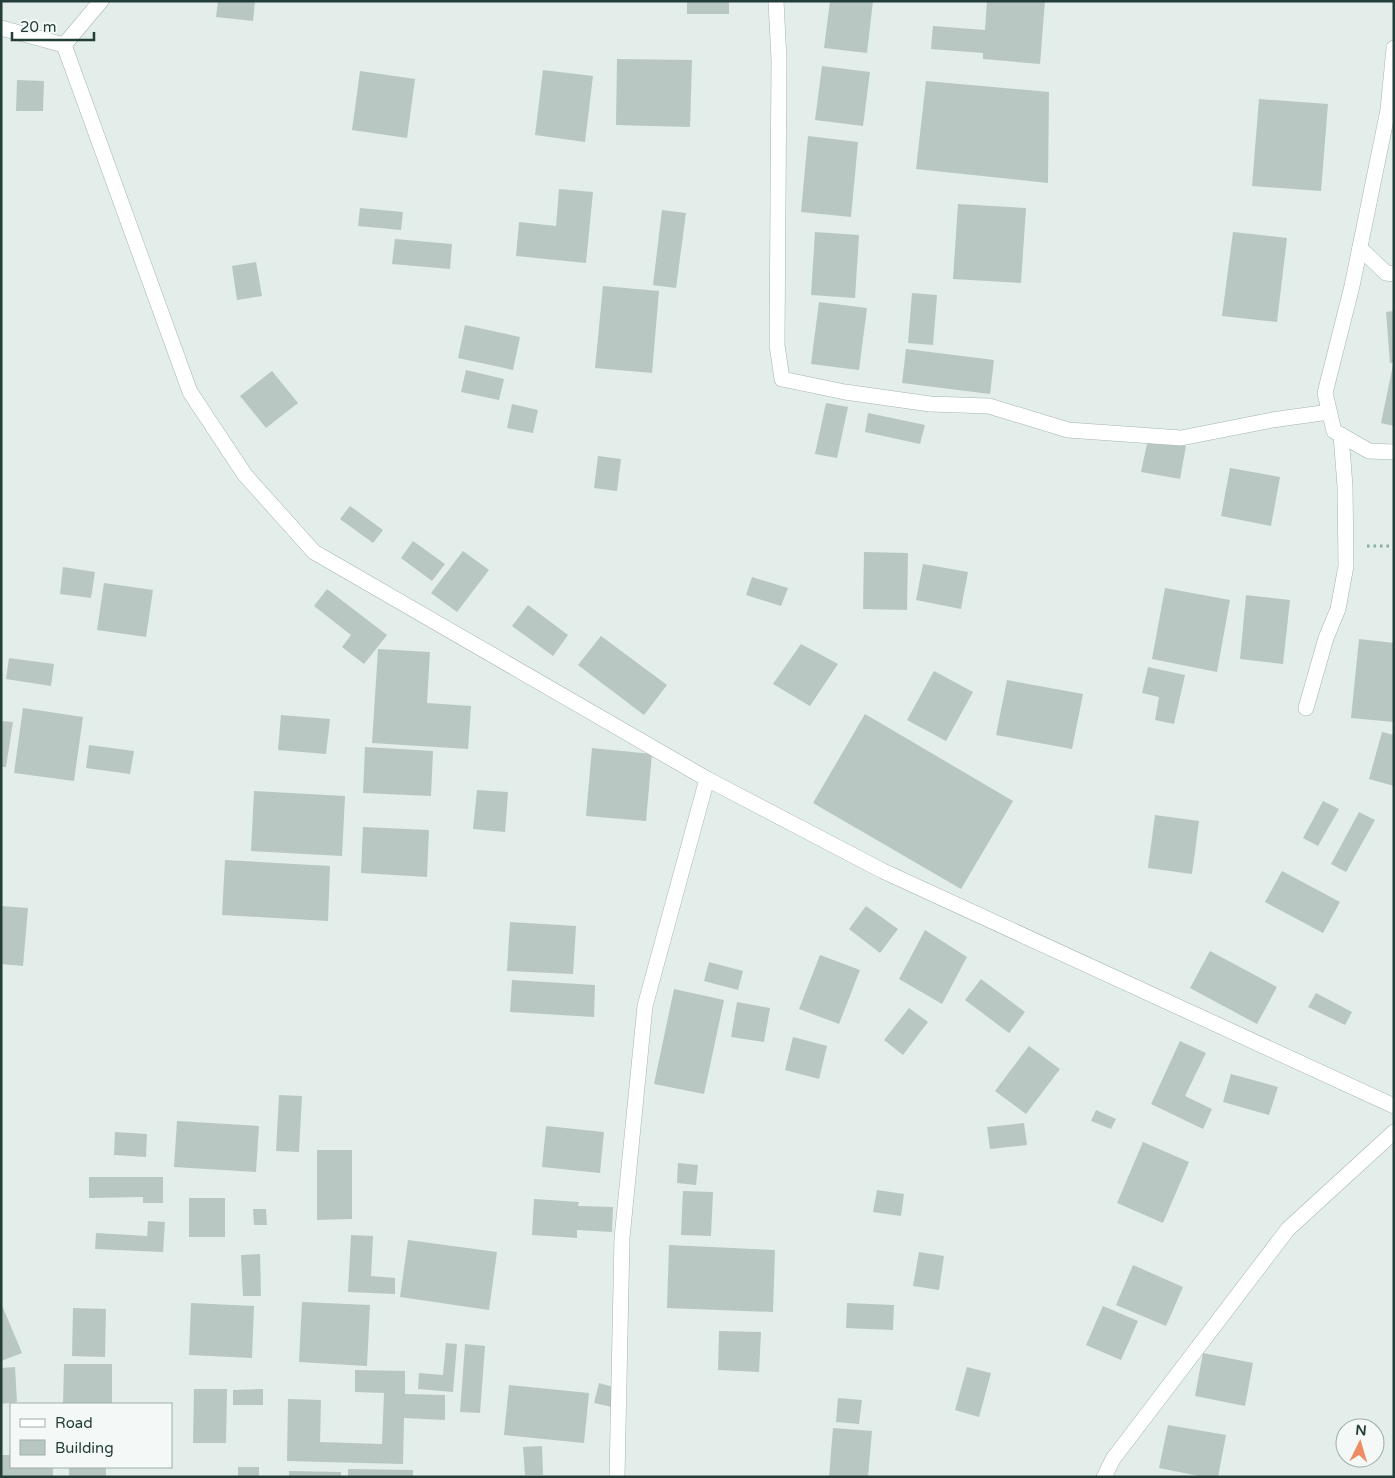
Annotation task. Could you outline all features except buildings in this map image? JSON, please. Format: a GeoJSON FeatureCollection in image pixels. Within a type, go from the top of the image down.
{"type":"FeatureCollection","features":[{"type":"Feature","properties":{"kind":"street"},"geometry":{"type":"LineString","coordinates":[[64,45],[101,1]]}},
{"type":"Feature","properties":{"kind":"street"},"geometry":{"type":"LineString","coordinates":[[776,1],[779,60],[777,345],[782,378],[845,392],[930,404],[989,406],[1068,430],[1181,438],[1272,420],[1329,412]]}},
{"type":"Feature","properties":{"kind":"street"},"geometry":{"type":"LineString","coordinates":[[1,28],[64,45]]}},
{"type":"Feature","properties":{"kind":"street"},"geometry":{"type":"LineString","coordinates":[[64,45],[190,392],[244,475],[314,552],[708,780],[883,871],[1394,1106]]}},
{"type":"Feature","properties":{"kind":"street"},"geometry":{"type":"LineString","coordinates":[[1394,48],[1388,110],[1360,248],[1324,393],[1334,431],[1369,450],[1394,452]]}},
{"type":"Feature","properties":{"kind":"street"},"geometry":{"type":"LineString","coordinates":[[1360,248],[1386,273],[1394,274]]}},
{"type":"Feature","properties":{"kind":"street"},"geometry":{"type":"LineString","coordinates":[[1306,708],[1326,638],[1338,608],[1346,566],[1342,435]]}},
{"type":"Feature","properties":{"kind":"street"},"geometry":{"type":"LineString","coordinates":[[616,1477],[622,1238],[644,1006],[708,780]]}},
{"type":"Feature","properties":{"kind":"street"},"geometry":{"type":"LineString","coordinates":[[1104,1477],[1113,1459],[1288,1230],[1394,1132]]}},
{"type":"Feature","properties":{"kind":"path"},"geometry":{"type":"LineString","coordinates":[[1346,547],[1394,546]]}}]}
